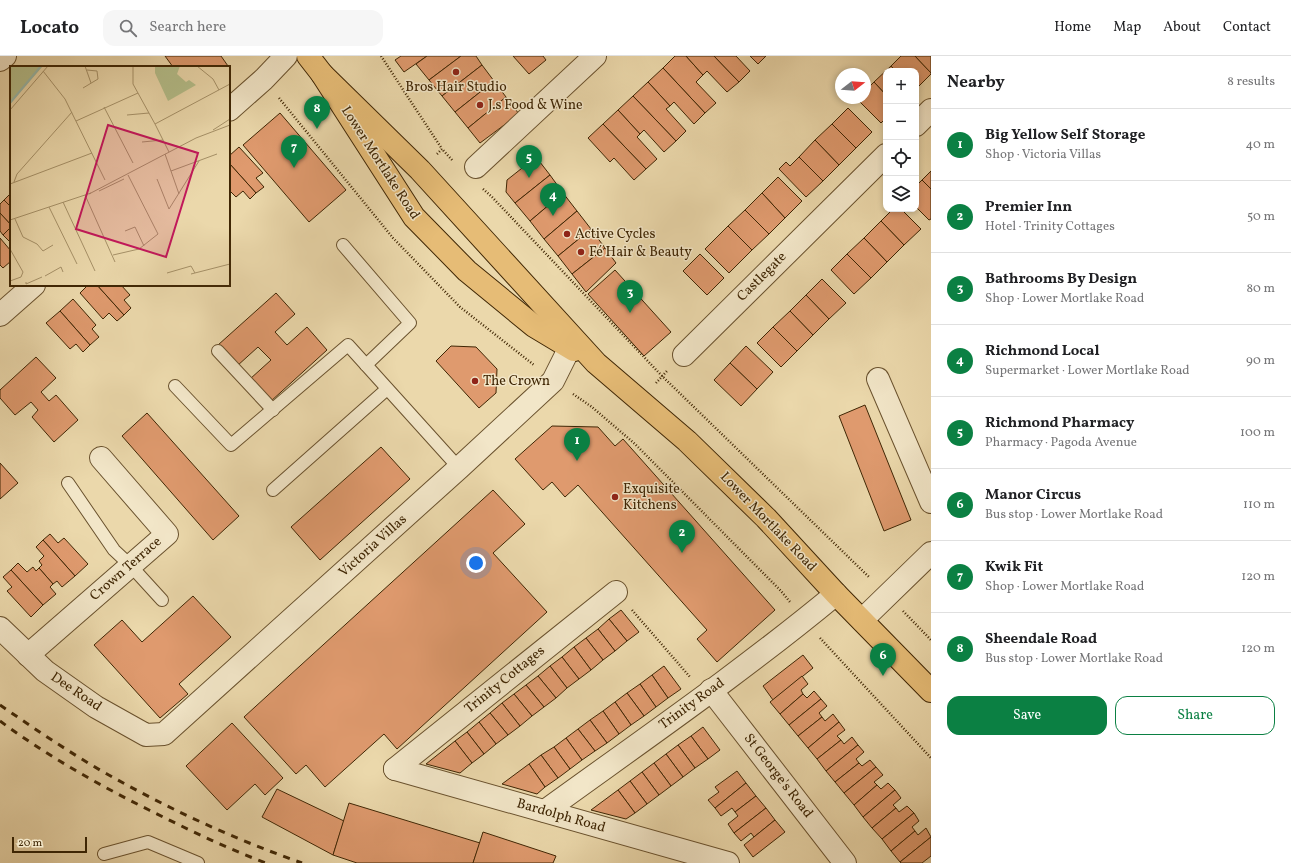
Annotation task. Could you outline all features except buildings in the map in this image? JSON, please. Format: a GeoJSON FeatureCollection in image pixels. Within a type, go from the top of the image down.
{"type":"FeatureCollection","features":[{"type":"Feature","properties":{"kind":"highway","name":"Lower Mortlake Road"},"geometry":{"type":"LineString","coordinates":[[308,56],[322,74],[414,218],[467,271],[534,326],[596,363]]}},
{"type":"Feature","properties":{"kind":"highway","name":"Lower Mortlake Road"},"geometry":{"type":"LineString","coordinates":[[322,74],[420,170],[596,363],[687,441],[766,518],[836,594],[931,691]]}},
{"type":"Feature","properties":{"kind":"street"},"geometry":{"type":"LineString","coordinates":[[0,60],[4,56]]}},
{"type":"Feature","properties":{"kind":"street"},"geometry":{"type":"LineString","coordinates":[[230,109],[264,79],[286,56]]}},
{"type":"Feature","properties":{"kind":"street"},"geometry":{"type":"LineString","coordinates":[[476,167],[595,56]]}},
{"type":"Feature","properties":{"kind":"street"},"geometry":{"type":"LineString","coordinates":[[919,122],[931,110]]}},
{"type":"Feature","properties":{"kind":"street","name":"Castlegate"},"geometry":{"type":"LineString","coordinates":[[684,355],[883,158]]}},
{"type":"Feature","properties":{"kind":"street"},"geometry":{"type":"LineString","coordinates":[[0,315],[33,286]]}},
{"type":"Feature","properties":{"kind":"street","name":"Victoria Villas"},"geometry":{"type":"LineString","coordinates":[[164,734],[459,468],[553,381],[570,347]]}},
{"type":"Feature","properties":{"kind":"street"},"geometry":{"type":"LineString","coordinates":[[878,378],[931,502]]}},
{"type":"Feature","properties":{"kind":"street","name":"Crown Terrace"},"geometry":{"type":"LineString","coordinates":[[28,655],[167,534],[101,458]]}},
{"type":"Feature","properties":{"kind":"street"},"geometry":{"type":"LineString","coordinates":[[862,620],[931,554]]}},
{"type":"Feature","properties":{"kind":"street","name":"Trinity Cottages"},"geometry":{"type":"LineString","coordinates":[[395,769],[616,592]]}},
{"type":"Feature","properties":{"kind":"street","name":"Trinity Road"},"geometry":{"type":"LineString","coordinates":[[545,811],[805,620],[836,594]]}},
{"type":"Feature","properties":{"kind":"street","name":"Dee Road"},"geometry":{"type":"LineString","coordinates":[[0,628],[45,671],[96,707],[146,735],[164,734]]}},
{"type":"Feature","properties":{"kind":"street","name":"St George's Road"},"geometry":{"type":"LineString","coordinates":[[708,692],[846,863]]}},
{"type":"Feature","properties":{"kind":"street","name":"Bardolph Road"},"geometry":{"type":"LineString","coordinates":[[395,769],[728,863]]}},
{"type":"Feature","properties":{"kind":"lane"},"geometry":{"type":"LineString","coordinates":[[343,244],[410,323],[366,365]]}},
{"type":"Feature","properties":{"kind":"lane"},"geometry":{"type":"LineString","coordinates":[[175,386],[231,445],[348,345],[459,468]]}},
{"type":"Feature","properties":{"kind":"lane"},"geometry":{"type":"LineString","coordinates":[[218,351],[273,410]]}},
{"type":"Feature","properties":{"kind":"lane"},"geometry":{"type":"LineString","coordinates":[[273,490],[387,389]]}},
{"type":"Feature","properties":{"kind":"lane"},"geometry":{"type":"LineString","coordinates":[[68,484],[114,550],[162,600]]}},
{"type":"Feature","properties":{"kind":"lane"},"geometry":{"type":"LineString","coordinates":[[104,854],[148,842],[198,863]]}},
{"type":"Feature","properties":{"kind":"path"},"geometry":{"type":"LineString","coordinates":[[381,56],[442,149]]}},
{"type":"Feature","properties":{"kind":"path"},"geometry":{"type":"LineString","coordinates":[[264,79],[393,238],[460,307],[553,381],[592,407],[635,444],[782,591],[822,641],[931,758]]}},
{"type":"Feature","properties":{"kind":"path"},"geometry":{"type":"LineString","coordinates":[[483,188],[662,376],[888,595],[931,640]]}},
{"type":"Feature","properties":{"kind":"path"},"geometry":{"type":"LineString","coordinates":[[639,401],[684,355]]}},
{"type":"Feature","properties":{"kind":"path"},"geometry":{"type":"LineString","coordinates":[[616,592],[708,692]]}},
{"type":"Feature","properties":{"kind":"railway"},"geometry":{"type":"LineString","coordinates":[[0,705],[80,758],[154,799],[227,834],[302,863]]}},
{"type":"Feature","properties":{"kind":"railway"},"geometry":{"type":"LineString","coordinates":[[0,721],[17,734],[110,790],[192,831],[266,863]]}},
{"type":"Feature","properties":{"kind":"place","name":"Bros Hair Studio"},"geometry":{"type":"Point","coordinates":[456,72]}},
{"type":"Feature","properties":{"kind":"place","name":"J.s Food & Wine"},"geometry":{"type":"Point","coordinates":[480,105]}},
{"type":"Feature","properties":{"kind":"place","name":"Sheendale Road"},"geometry":{"type":"Point","coordinates":[317,129]}},
{"type":"Feature","properties":{"kind":"place","name":"Kwik Fit"},"geometry":{"type":"Point","coordinates":[294,168]}},
{"type":"Feature","properties":{"kind":"place","name":"Richmond Pharmacy"},"geometry":{"type":"Point","coordinates":[529,178]}},
{"type":"Feature","properties":{"kind":"place","name":"Richmond Local"},"geometry":{"type":"Point","coordinates":[553,216]}},
{"type":"Feature","properties":{"kind":"place","name":"Active Cycles"},"geometry":{"type":"Point","coordinates":[567,234]}},
{"type":"Feature","properties":{"kind":"place","name":"Fé Hair & Beauty"},"geometry":{"type":"Point","coordinates":[581,252]}},
{"type":"Feature","properties":{"kind":"place","name":"Bathrooms By Design"},"geometry":{"type":"Point","coordinates":[630,313]}},
{"type":"Feature","properties":{"kind":"place","name":"The Crown"},"geometry":{"type":"Point","coordinates":[475,381]}},
{"type":"Feature","properties":{"kind":"place","name":"Big Yellow Self Storage"},"geometry":{"type":"Point","coordinates":[577,461]}},
{"type":"Feature","properties":{"kind":"place","name":"Exquisite Kitchens"},"geometry":{"type":"Point","coordinates":[615,497]}},
{"type":"Feature","properties":{"kind":"place","name":"Premier Inn"},"geometry":{"type":"Point","coordinates":[682,553]}},
{"type":"Feature","properties":{"kind":"place","name":"Manor Circus"},"geometry":{"type":"Point","coordinates":[883,676]}}]}
